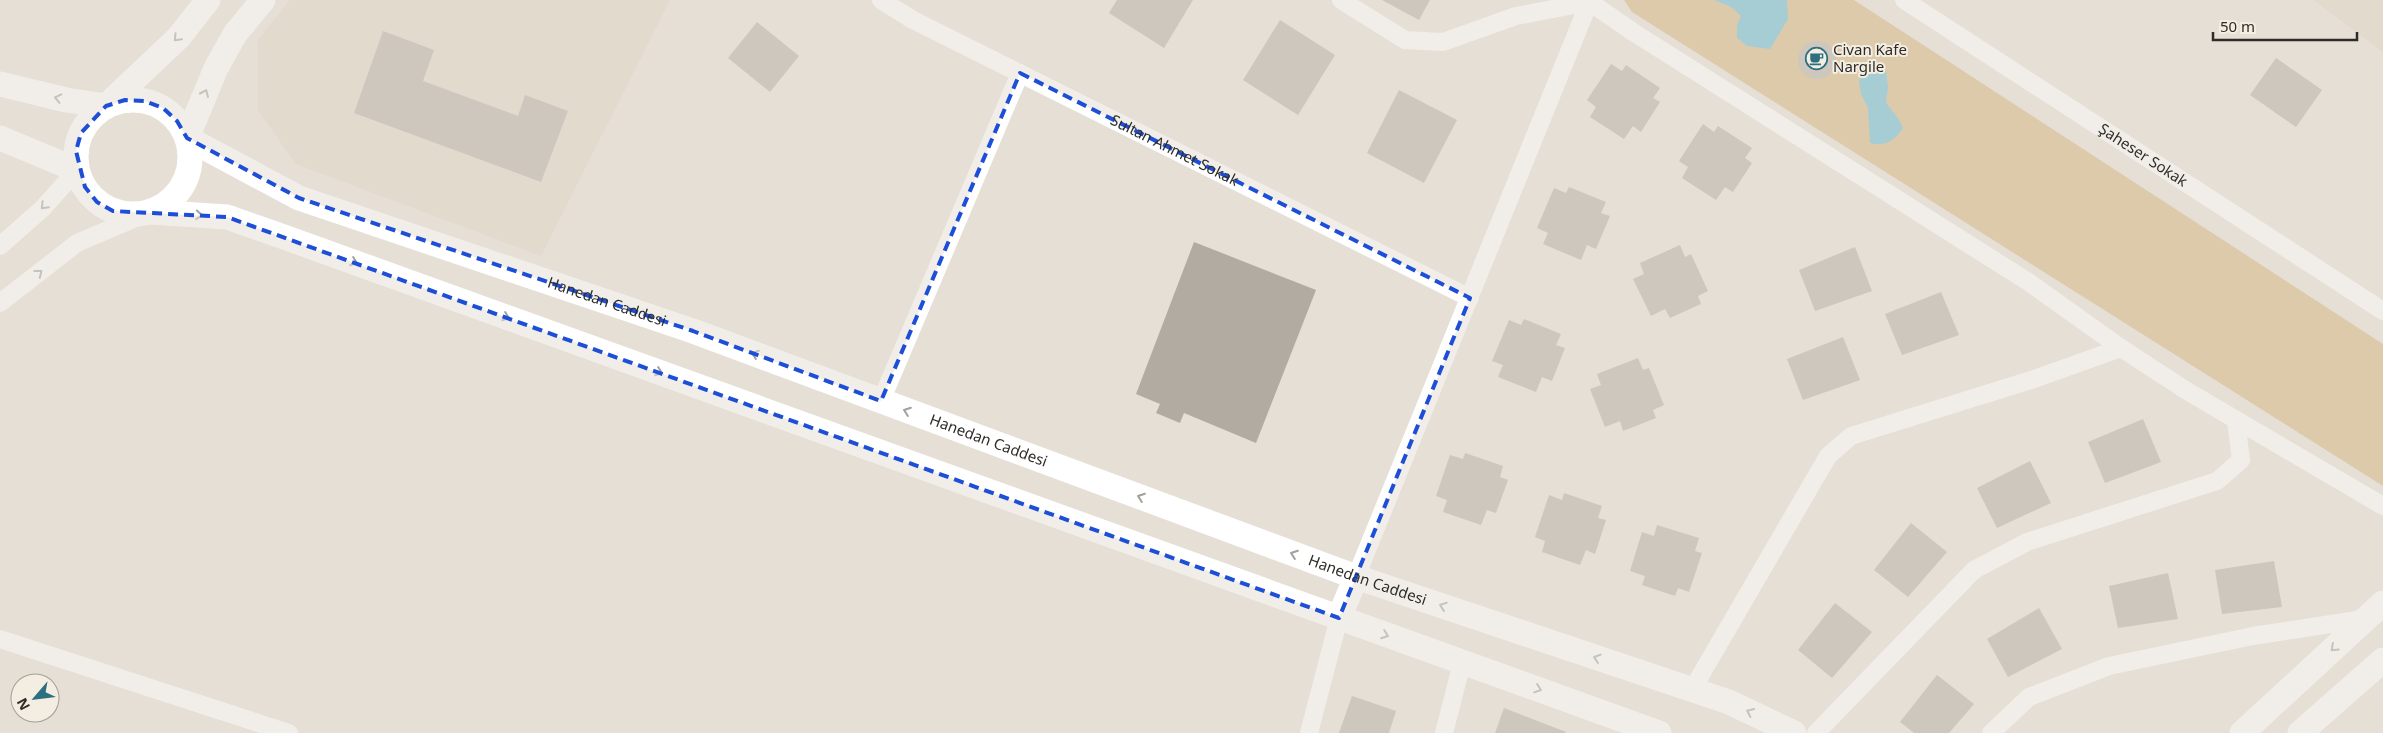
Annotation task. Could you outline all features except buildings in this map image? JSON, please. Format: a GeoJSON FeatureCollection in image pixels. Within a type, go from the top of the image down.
{"type":"FeatureCollection","features":[{"type":"Feature","properties":{"kind":"street"},"geometry":{"type":"LineString","coordinates":[[208,0],[179,36],[91,118],[81,133],[76,151],[77,170],[84,188],[97,202],[113,211],[132,214],[150,212],[227,217],[1659,733]]}},
{"type":"Feature","properties":{"kind":"street"},"geometry":{"type":"LineString","coordinates":[[187,138],[216,68],[235,34],[263,0]]}},
{"type":"Feature","properties":{"kind":"street","name":"Sultan Ahmet Sokak"},"geometry":{"type":"LineString","coordinates":[[881,0],[913,20],[1470,298]]}},
{"type":"Feature","properties":{"kind":"street"},"geometry":{"type":"LineString","coordinates":[[1341,0],[1404,40],[1443,42],[1516,16],[1589,1],[1633,32],[2030,283],[2121,348],[2236,421],[2383,506]]}},
{"type":"Feature","properties":{"kind":"street","name":"Şaheser Sokak"},"geometry":{"type":"LineString","coordinates":[[1904,0],[2383,311]]}},
{"type":"Feature","properties":{"kind":"street"},"geometry":{"type":"LineString","coordinates":[[1309,733],[1339,618],[1589,1]]}},
{"type":"Feature","properties":{"kind":"street"},"geometry":{"type":"LineString","coordinates":[[881,401],[1020,73]]}},
{"type":"Feature","properties":{"kind":"street"},"geometry":{"type":"LineString","coordinates":[[0,84],[66,100],[106,106],[125,100],[144,101],[162,108],[177,121],[187,138],[190,156],[188,174],[180,191],[167,204],[77,243],[0,302]]}},
{"type":"Feature","properties":{"kind":"street"},"geometry":{"type":"LineString","coordinates":[[0,138],[77,170]]}},
{"type":"Feature","properties":{"kind":"street","name":"Hanedan Caddesi"},"geometry":{"type":"LineString","coordinates":[[187,138],[299,198],[693,331],[1356,577],[1729,702],[1794,733]]}},
{"type":"Feature","properties":{"kind":"street"},"geometry":{"type":"LineString","coordinates":[[0,246],[43,208],[77,170]]}},
{"type":"Feature","properties":{"kind":"street"},"geometry":{"type":"LineString","coordinates":[[1692,690],[1828,456],[1851,436],[2034,379],[2121,348]]}},
{"type":"Feature","properties":{"kind":"street"},"geometry":{"type":"LineString","coordinates":[[1816,733],[1974,570],[2027,542],[2217,481],[2241,460],[2236,421]]}},
{"type":"Feature","properties":{"kind":"street"},"geometry":{"type":"LineString","coordinates":[[2242,733],[2383,603]]}},
{"type":"Feature","properties":{"kind":"street"},"geometry":{"type":"LineString","coordinates":[[1991,733],[2029,697],[2109,666],[2253,636],[2364,619]]}},
{"type":"Feature","properties":{"kind":"street"},"geometry":{"type":"LineString","coordinates":[[0,640],[289,733]]}},
{"type":"Feature","properties":{"kind":"street"},"geometry":{"type":"LineString","coordinates":[[2300,733],[2383,660]]}},
{"type":"Feature","properties":{"kind":"street"},"geometry":{"type":"LineString","coordinates":[[1444,733],[1462,663]]}},
{"type":"Feature","properties":{"kind":"highlighted area"},"geometry":{"type":"Polygon","coordinates":[[[1020,73],[1470,298],[1339,618],[227,217],[113,211],[97,202],[85,187],[76,151],[81,133],[106,106],[125,100],[144,101],[163,108],[177,121],[187,138],[299,198],[693,331],[881,401],[1020,73]]]}},
{"type":"Feature","properties":{"kind":"shaded area"},"geometry":{"type":"Polygon","coordinates":[[[290,0],[670,0],[541,256],[296,164],[258,110],[258,40],[290,0]]]}},
{"type":"Feature","properties":{"kind":"shaded area"},"geometry":{"type":"Polygon","coordinates":[[[1624,0],[1854,0],[2383,344],[2383,486],[1632,12],[1624,0]]]}},
{"type":"Feature","properties":{"kind":"shaded area"},"geometry":{"type":"Polygon","coordinates":[[[2313,0],[2383,0],[2383,52],[2313,0]]]}},
{"type":"Feature","properties":{"kind":"water"},"geometry":{"type":"Polygon","coordinates":[[[1714,0],[1787,0],[1788,19],[1770,49],[1747,46],[1737,38],[1737,25],[1741,16],[1731,7],[1714,0]]]}},
{"type":"Feature","properties":{"kind":"water"},"geometry":{"type":"Polygon","coordinates":[[[1866,62],[1874,63],[1886,71],[1888,87],[1886,103],[1903,128],[1889,142],[1880,144],[1870,143],[1868,108],[1861,94],[1859,82],[1866,62]]]}},
{"type":"Feature","properties":{"kind":"place","name":"Civan Kafe Nargile"},"geometry":{"type":"Point","coordinates":[1817,59]}}]}
